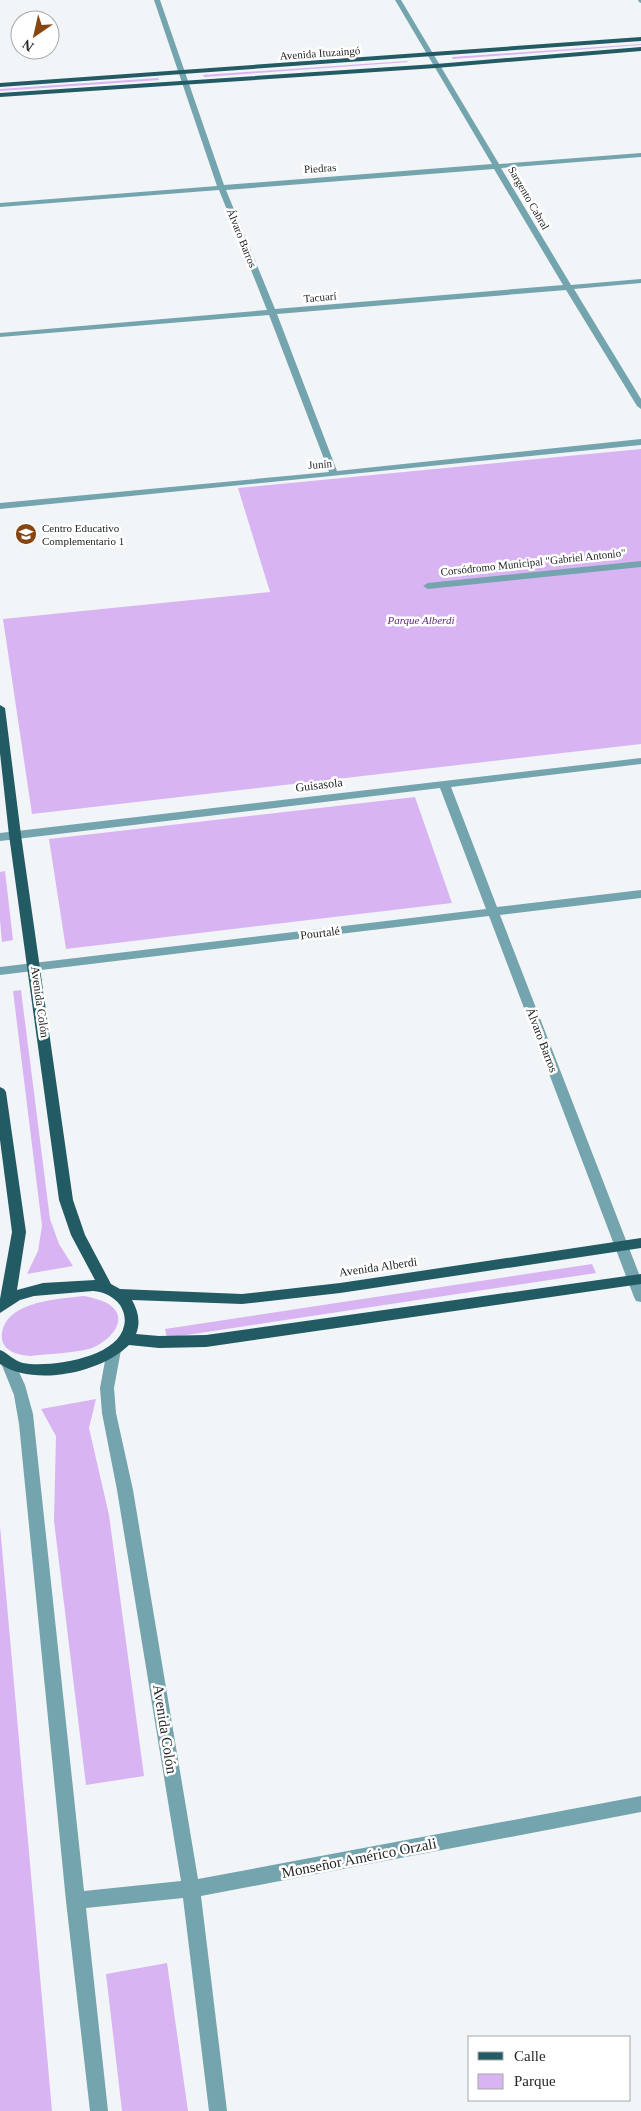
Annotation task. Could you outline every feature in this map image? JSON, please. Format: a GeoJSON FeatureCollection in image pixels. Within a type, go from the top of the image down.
{"type":"FeatureCollection","features":[{"type":"Feature","properties":{"kind":"main road","name":"Avenida Ituzaingó"},"geometry":{"type":"LineString","coordinates":[[0,85],[641,39]]}},
{"type":"Feature","properties":{"kind":"main road","name":"Avenida Ituzaingó"},"geometry":{"type":"LineString","coordinates":[[0,95],[436,66],[641,49]]}},
{"type":"Feature","properties":{"kind":"main road","name":"Avenida Colón"},"geometry":{"type":"LineString","coordinates":[[0,708],[66,1200],[78,1235],[112,1291],[130,1308],[133,1318],[120,1344]]}},
{"type":"Feature","properties":{"kind":"main road"},"geometry":{"type":"LineString","coordinates":[[0,1092],[19,1232],[3,1304]]}},
{"type":"Feature","properties":{"kind":"main road","name":"Avenida Alberdi"},"geometry":{"type":"LineString","coordinates":[[3,1304],[21,1294],[47,1287],[88,1285],[112,1291],[242,1299],[340,1288],[641,1244]]}},
{"type":"Feature","properties":{"kind":"main road"},"geometry":{"type":"LineString","coordinates":[[3,1360],[26,1369],[64,1367],[95,1360],[120,1344],[206,1341],[638,1279]]}},
{"type":"Feature","properties":{"kind":"street","name":"Álvaro Barros"},"geometry":{"type":"LineString","coordinates":[[157,0],[221,187],[272,312],[334,474]]}},
{"type":"Feature","properties":{"kind":"street","name":"Sargento Cabral"},"geometry":{"type":"LineString","coordinates":[[398,0],[568,288],[641,406]]}},
{"type":"Feature","properties":{"kind":"street","name":"Piedras"},"geometry":{"type":"LineString","coordinates":[[0,205],[641,155]]}},
{"type":"Feature","properties":{"kind":"street","name":"Tacuarí"},"geometry":{"type":"LineString","coordinates":[[0,335],[641,281]]}},
{"type":"Feature","properties":{"kind":"street","name":"Junín"},"geometry":{"type":"LineString","coordinates":[[0,506],[641,442]]}},
{"type":"Feature","properties":{"kind":"street","name":"Corsódromo Municipal \"Gabriel Antonio\""},"geometry":{"type":"LineString","coordinates":[[428,586],[641,564]]}},
{"type":"Feature","properties":{"kind":"street","name":"Guisasola"},"geometry":{"type":"LineString","coordinates":[[0,837],[641,761]]}},
{"type":"Feature","properties":{"kind":"street","name":"Álvaro Barros"},"geometry":{"type":"LineString","coordinates":[[444,784],[622,1246],[638,1279],[641,1297]]}},
{"type":"Feature","properties":{"kind":"street","name":"Pourtalé"},"geometry":{"type":"LineString","coordinates":[[0,971],[641,894]]}},
{"type":"Feature","properties":{"kind":"street","name":"Avenida Colón"},"geometry":{"type":"LineString","coordinates":[[120,1344],[107,1388],[109,1413],[125,1490],[191,1890],[218,2111]]}},
{"type":"Feature","properties":{"kind":"street"},"geometry":{"type":"LineString","coordinates":[[3,1360],[21,1390],[27,1416],[28,1448],[75,1901],[99,2111]]}},
{"type":"Feature","properties":{"kind":"street","name":"Monseñor Américo Orzali"},"geometry":{"type":"LineString","coordinates":[[75,1901],[191,1890],[641,1804]]}},
{"type":"Feature","properties":{"kind":"green space"},"geometry":{"type":"Polygon","coordinates":[[[641,44],[453,59],[452,57],[641,44]]]}},
{"type":"Feature","properties":{"kind":"green space"},"geometry":{"type":"Polygon","coordinates":[[[407,61],[204,77],[203,75],[407,61]]]}},
{"type":"Feature","properties":{"kind":"green space"},"geometry":{"type":"Polygon","coordinates":[[[158,78],[159,80],[0,91],[0,89],[158,78]]]}},
{"type":"Feature","properties":{"kind":"green space","name":"Parque Alberdi"},"geometry":{"type":"Polygon","coordinates":[[[641,449],[641,744],[32,814],[3,619],[270,592],[238,488],[641,449]]]}},
{"type":"Feature","properties":{"kind":"green space"},"geometry":{"type":"Polygon","coordinates":[[[415,797],[452,903],[66,949],[49,839],[415,797]]]}},
{"type":"Feature","properties":{"kind":"green space"},"geometry":{"type":"Polygon","coordinates":[[[5,871],[13,940],[2,942],[0,872],[5,871]]]}},
{"type":"Feature","properties":{"kind":"green space"},"geometry":{"type":"Polygon","coordinates":[[[21,990],[50,1219],[59,1244],[73,1266],[27,1274],[38,1251],[42,1226],[13,991],[21,990]]]}},
{"type":"Feature","properties":{"kind":"green space"},"geometry":{"type":"Polygon","coordinates":[[[592,1264],[596,1273],[167,1338],[165,1329],[592,1264]]]}},
{"type":"Feature","properties":{"kind":"green space"},"geometry":{"type":"Polygon","coordinates":[[[84,1296],[107,1303],[116,1311],[118,1324],[105,1341],[92,1348],[78,1351],[30,1356],[13,1352],[3,1343],[4,1326],[10,1317],[20,1309],[47,1301],[84,1296]]]}},
{"type":"Feature","properties":{"kind":"green space"},"geometry":{"type":"Polygon","coordinates":[[[96,1399],[89,1428],[109,1515],[144,1776],[86,1785],[54,1521],[56,1436],[41,1409],[96,1399]]]}},
{"type":"Feature","properties":{"kind":"green space"},"geometry":{"type":"Polygon","coordinates":[[[0,1526],[52,2111],[0,2111],[0,1526]]]}},
{"type":"Feature","properties":{"kind":"green space"},"geometry":{"type":"Polygon","coordinates":[[[167,1963],[188,2111],[122,2111],[106,1974],[167,1963]]]}},
{"type":"Feature","properties":{"kind":"place","name":"Centro Educativo Complementario 1"},"geometry":{"type":"Point","coordinates":[26,534]}}]}
